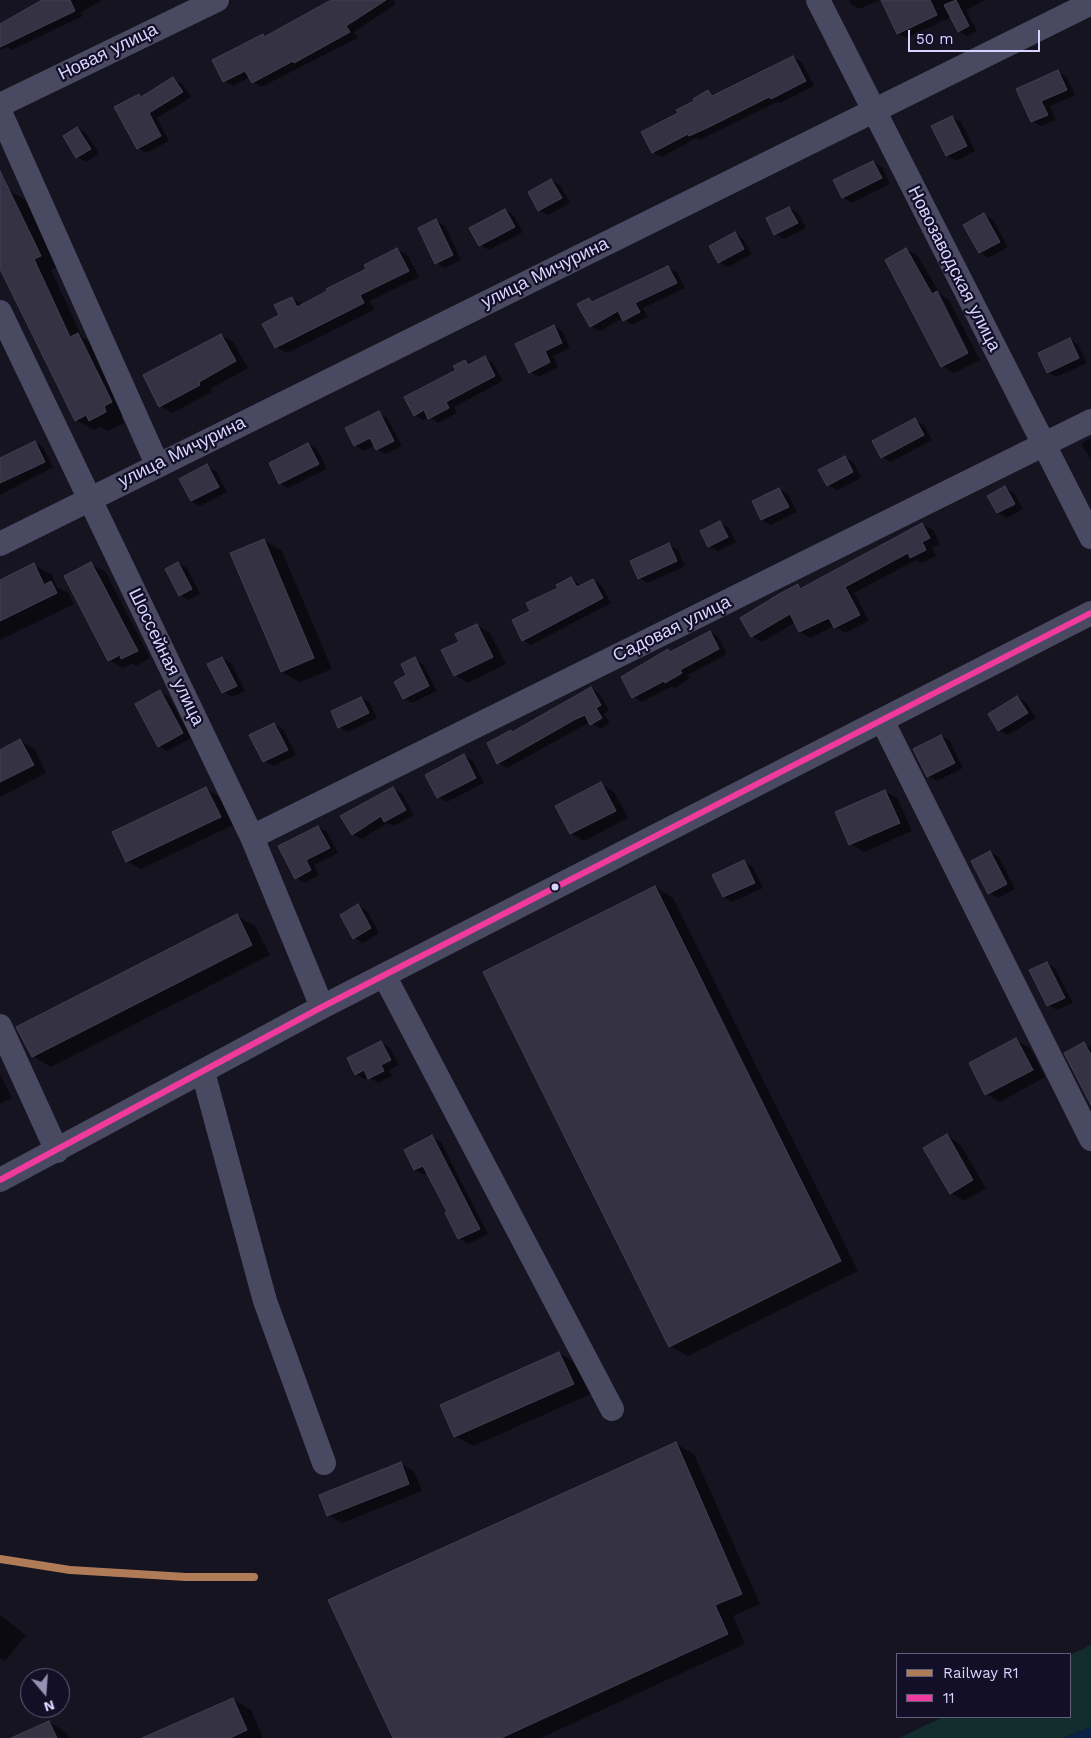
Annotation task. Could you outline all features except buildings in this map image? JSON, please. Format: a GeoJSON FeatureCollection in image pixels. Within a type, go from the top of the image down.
{"type":"FeatureCollection","features":[{"type":"Feature","properties":{"kind":"street","name":"Новая улица"},"geometry":{"type":"LineString","coordinates":[[0,105],[217,0]]}},
{"type":"Feature","properties":{"kind":"street","name":"Новозаводская улица"},"geometry":{"type":"LineString","coordinates":[[818,0],[1091,537]]}},
{"type":"Feature","properties":{"kind":"street","name":"улица Мичурина"},"geometry":{"type":"LineString","coordinates":[[0,544],[88,498],[874,112],[1091,3]]}},
{"type":"Feature","properties":{"kind":"street"},"geometry":{"type":"LineString","coordinates":[[0,112],[157,464]]}},
{"type":"Feature","properties":{"kind":"street","name":"Шоссейная улица"},"geometry":{"type":"LineString","coordinates":[[0,312],[252,837],[322,1007]]}},
{"type":"Feature","properties":{"kind":"street","name":"Садовая улица"},"geometry":{"type":"LineString","coordinates":[[252,837],[1091,421]]}},
{"type":"Feature","properties":{"kind":"street"},"geometry":{"type":"LineString","coordinates":[[0,1180],[322,1007],[1091,613]]}},
{"type":"Feature","properties":{"kind":"street"},"geometry":{"type":"LineString","coordinates":[[882,720],[1091,1139]]}},
{"type":"Feature","properties":{"kind":"street"},"geometry":{"type":"LineString","coordinates":[[384,975],[612,1409]]}},
{"type":"Feature","properties":{"kind":"street"},"geometry":{"type":"LineString","coordinates":[[0,1026],[57,1151]]}},
{"type":"Feature","properties":{"kind":"street"},"geometry":{"type":"LineString","coordinates":[[203,1072],[265,1301],[324,1463]]}},
{"type":"Feature","properties":{"kind":"green space"},"geometry":{"type":"Polygon","coordinates":[[[1091,1645],[1091,1727],[1063,1738],[899,1738],[941,1718],[1071,1718],[1071,1655],[1091,1645]]]}},
{"type":"Feature","properties":{"kind":"water"},"geometry":{"type":"Polygon","coordinates":[[[1091,1727],[1091,1738],[1063,1738],[1091,1727]]]}},
{"type":"Feature","properties":{"kind":"rail line","name":"R1"},"geometry":{"type":"LineString","coordinates":[[0,1559],[70,1570],[186,1577],[254,1577]]}},
{"type":"Feature","properties":{"kind":"transit line","name":"11"},"geometry":{"type":"LineString","coordinates":[[0,1180],[322,1007],[1091,613]]}}]}
